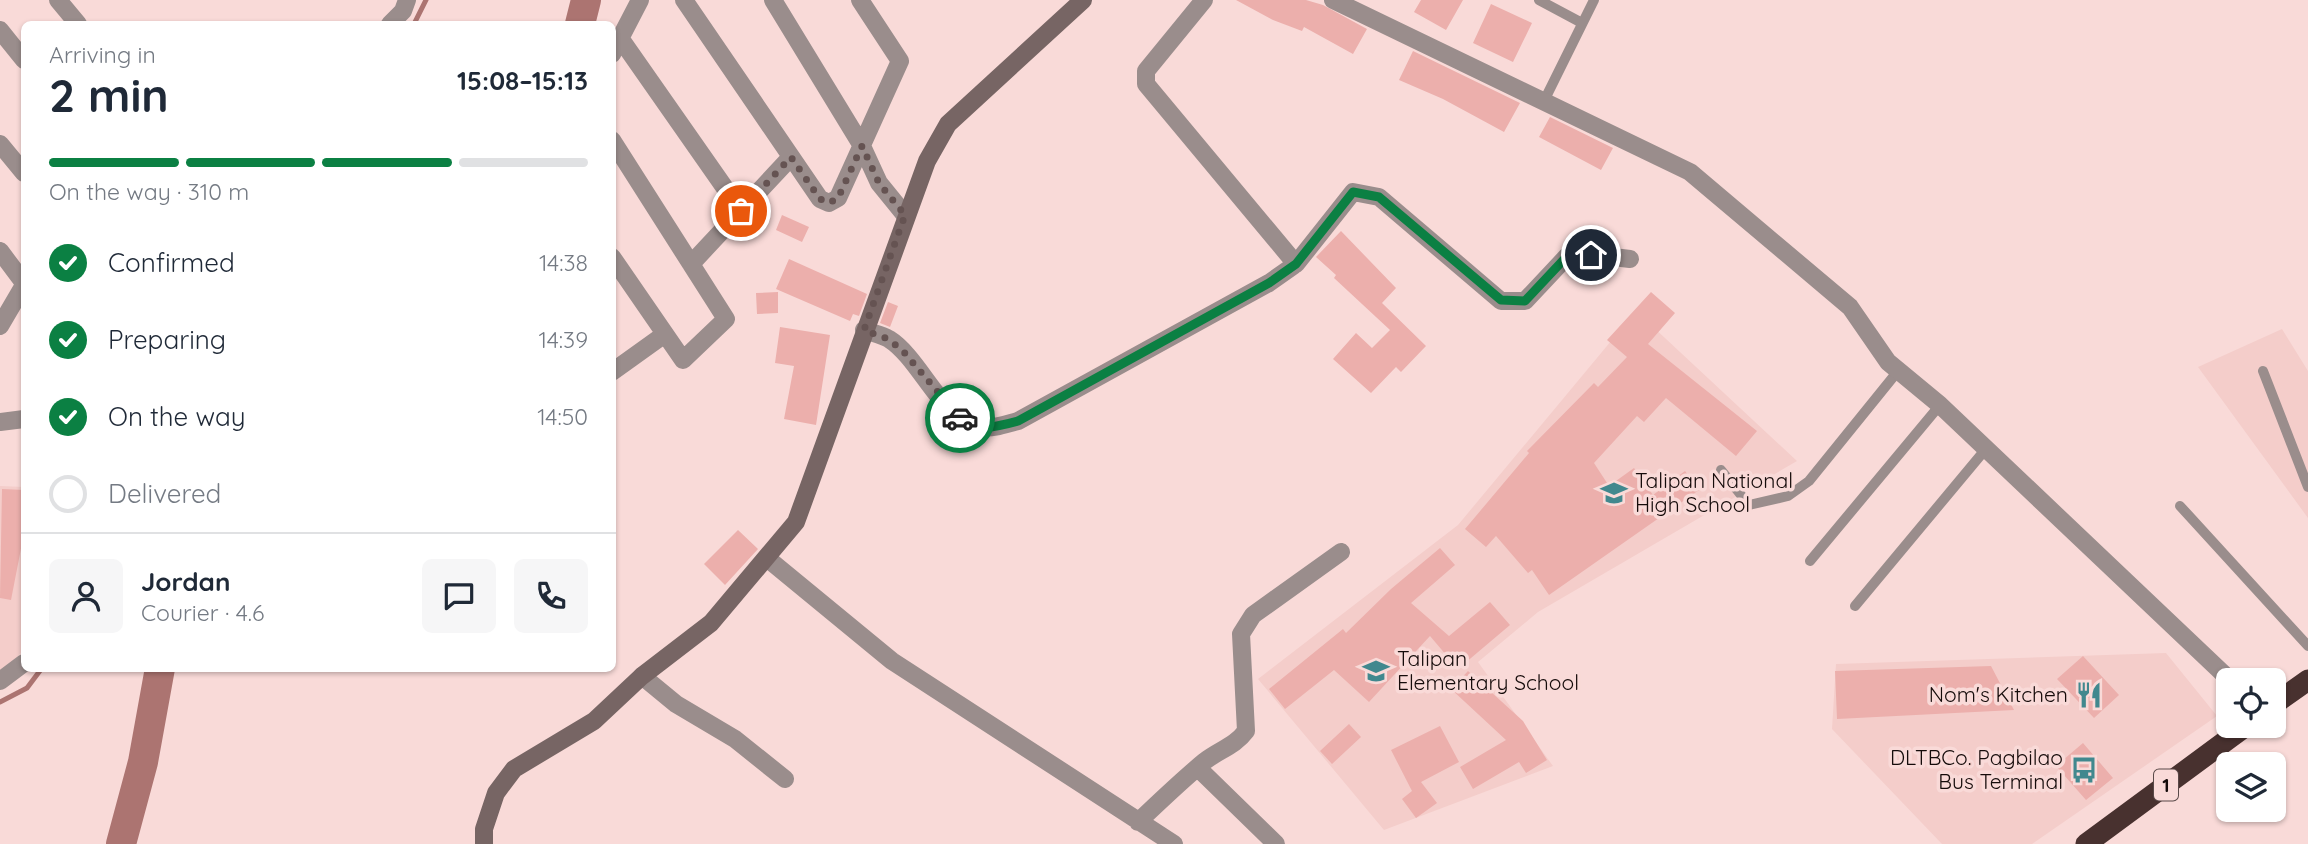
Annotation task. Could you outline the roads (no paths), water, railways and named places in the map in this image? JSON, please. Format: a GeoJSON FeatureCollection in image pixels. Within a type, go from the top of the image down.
{"type":"FeatureCollection","features":[{"type":"Feature","properties":{"kind":"highway"},"geometry":{"type":"LineString","coordinates":[[2286,696],[2308,680]]}},
{"type":"Feature","properties":{"kind":"highway","name":"1"},"geometry":{"type":"LineString","coordinates":[[2086,844],[2230,738]]}},
{"type":"Feature","properties":{"kind":"street"},"geometry":{"type":"LineString","coordinates":[[58,0],[76,21]]}},
{"type":"Feature","properties":{"kind":"street"},"geometry":{"type":"LineString","coordinates":[[393,21],[407,0]]}},
{"type":"Feature","properties":{"kind":"street"},"geometry":{"type":"LineString","coordinates":[[640,0],[616,46],[741,211]]}},
{"type":"Feature","properties":{"kind":"street"},"geometry":{"type":"LineString","coordinates":[[684,0],[820,199],[829,203],[838,198],[900,61],[860,0]]}},
{"type":"Feature","properties":{"kind":"street"},"geometry":{"type":"LineString","coordinates":[[773,0],[862,146],[879,183],[905,215]]}},
{"type":"Feature","properties":{"kind":"street"},"geometry":{"type":"LineString","coordinates":[[484,844],[484,829],[496,793],[514,769],[594,721],[642,676],[711,624],[796,523],[905,215],[927,161],[948,124],[1083,0]]}},
{"type":"Feature","properties":{"kind":"street"},"geometry":{"type":"LineString","coordinates":[[1204,0],[1146,71],[1146,84],[1296,264]]}},
{"type":"Feature","properties":{"kind":"street"},"geometry":{"type":"LineString","coordinates":[[1333,0],[1690,172],[1850,307],[1898,371],[1940,405],[2217,668]]}},
{"type":"Feature","properties":{"kind":"street"},"geometry":{"type":"LineString","coordinates":[[0,30],[21,56]]}},
{"type":"Feature","properties":{"kind":"street"},"geometry":{"type":"LineString","coordinates":[[0,144],[21,169]]}},
{"type":"Feature","properties":{"kind":"street"},"geometry":{"type":"LineString","coordinates":[[616,146],[726,319],[683,360],[616,263]]}},
{"type":"Feature","properties":{"kind":"street"},"geometry":{"type":"LineString","coordinates":[[691,264],[791,157]]}},
{"type":"Feature","properties":{"kind":"street"},"geometry":{"type":"LineString","coordinates":[[864,330],[888,339],[903,351],[963,421],[978,427],[994,427],[1018,421],[1269,283],[1296,264],[1353,192],[1379,197],[1501,300],[1525,301],[1571,252],[1630,260]]}},
{"type":"Feature","properties":{"kind":"street"},"geometry":{"type":"LineString","coordinates":[[0,251],[21,280]]}},
{"type":"Feature","properties":{"kind":"street"},"geometry":{"type":"LineString","coordinates":[[0,326],[21,289]]}},
{"type":"Feature","properties":{"kind":"street"},"geometry":{"type":"LineString","coordinates":[[616,369],[665,334]]}},
{"type":"Feature","properties":{"kind":"street"},"geometry":{"type":"LineString","coordinates":[[0,422],[21,419]]}},
{"type":"Feature","properties":{"kind":"street"},"geometry":{"type":"LineString","coordinates":[[1139,822],[1198,768],[1238,742],[1246,731],[1241,634],[1253,615],[1341,552]]}},
{"type":"Feature","properties":{"kind":"street"},"geometry":{"type":"LineString","coordinates":[[768,559],[892,662],[1174,844]]}},
{"type":"Feature","properties":{"kind":"street"},"geometry":{"type":"LineString","coordinates":[[0,681],[21,665]]}},
{"type":"Feature","properties":{"kind":"street"},"geometry":{"type":"LineString","coordinates":[[642,676],[676,704],[735,739],[785,779]]}},
{"type":"Feature","properties":{"kind":"street"},"geometry":{"type":"LineString","coordinates":[[1198,768],[1276,844]]}},
{"type":"Feature","properties":{"kind":"lane"},"geometry":{"type":"LineString","coordinates":[[1538,0],[1582,23]]}},
{"type":"Feature","properties":{"kind":"lane"},"geometry":{"type":"LineString","coordinates":[[1544,100],[1594,0]]}},
{"type":"Feature","properties":{"kind":"lane"},"geometry":{"type":"LineString","coordinates":[[1721,470],[1749,505],[1788,496],[1809,481],[1898,371]]}},
{"type":"Feature","properties":{"kind":"lane"},"geometry":{"type":"LineString","coordinates":[[2263,371],[2308,487]]}},
{"type":"Feature","properties":{"kind":"lane"},"geometry":{"type":"LineString","coordinates":[[1810,561],[1940,405]]}},
{"type":"Feature","properties":{"kind":"lane"},"geometry":{"type":"LineString","coordinates":[[1855,606],[1985,450]]}},
{"type":"Feature","properties":{"kind":"lane"},"geometry":{"type":"LineString","coordinates":[[2180,506],[2308,646]]}},
{"type":"Feature","properties":{"kind":"waterway"},"geometry":{"type":"LineString","coordinates":[[416,21],[426,0]]}},
{"type":"Feature","properties":{"kind":"waterway"},"geometry":{"type":"LineString","coordinates":[[581,21],[586,0]]}},
{"type":"Feature","properties":{"kind":"waterway"},"geometry":{"type":"LineString","coordinates":[[0,702],[27,688],[39,672]]}},
{"type":"Feature","properties":{"kind":"waterway"},"geometry":{"type":"LineString","coordinates":[[121,844],[143,762],[159,672]]}},
{"type":"Feature","properties":{"kind":"place","name":"Talipan National High School"},"geometry":{"type":"Point","coordinates":[1614,493]}},
{"type":"Feature","properties":{"kind":"place","name":"Talipan Elementary School"},"geometry":{"type":"Point","coordinates":[1376,671]}},
{"type":"Feature","properties":{"kind":"place","name":"Nom's Kitchen"},"geometry":{"type":"Point","coordinates":[2089,695]}},
{"type":"Feature","properties":{"kind":"place","name":"DLTBCo. Pagbilao Bus Terminal"},"geometry":{"type":"Point","coordinates":[2084,770]}}]}
